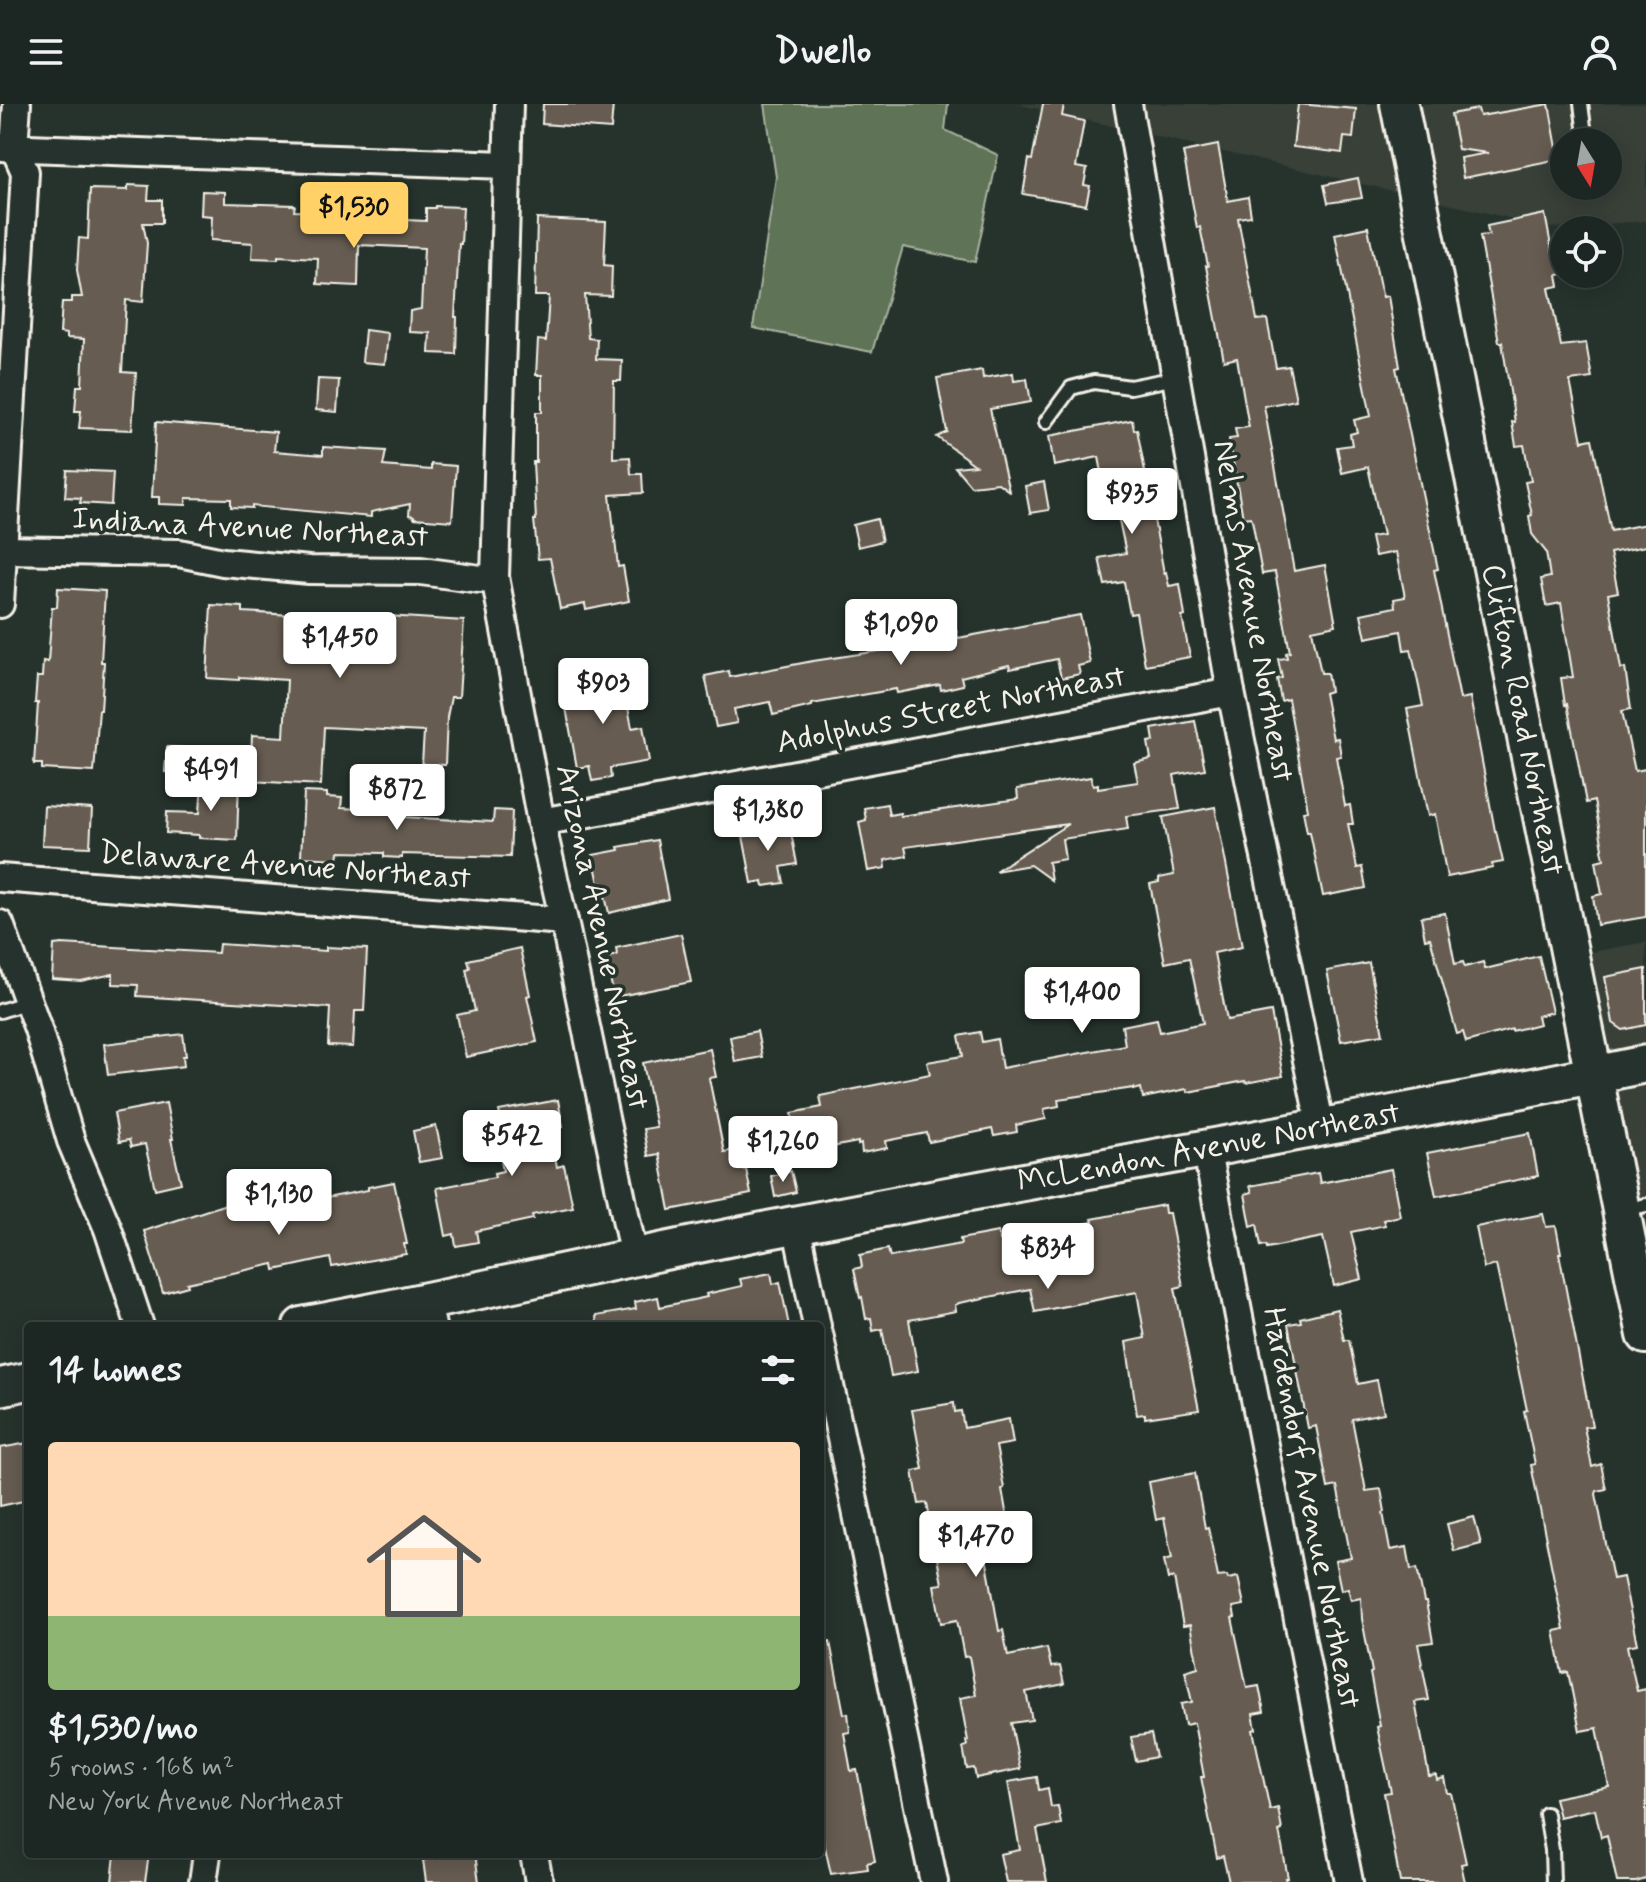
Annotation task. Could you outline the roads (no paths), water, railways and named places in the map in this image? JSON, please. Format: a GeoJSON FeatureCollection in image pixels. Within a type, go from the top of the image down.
{"type":"FeatureCollection","features":[{"type":"Feature","properties":{"kind":"street"},"geometry":{"type":"LineString","coordinates":[[0,604],[25,172],[7,147],[17,104]]}},
{"type":"Feature","properties":{"kind":"street","name":"Arizona Avenue Northeast"},"geometry":{"type":"LineString","coordinates":[[509,104],[495,577],[541,822],[634,1257]]}},
{"type":"Feature","properties":{"kind":"street","name":"Nelms Avenue Northeast"},"geometry":{"type":"LineString","coordinates":[[1128,104],[1231,692],[1321,1128]]}},
{"type":"Feature","properties":{"kind":"street","name":"Clifton Road Northeast"},"geometry":{"type":"LineString","coordinates":[[1399,104],[1594,1074],[1634,1208],[1646,1335]]}},
{"type":"Feature","properties":{"kind":"street"},"geometry":{"type":"LineString","coordinates":[[7,147],[506,165]]}},
{"type":"Feature","properties":{"kind":"street","name":"Indiana Avenue Northeast"},"geometry":{"type":"LineString","coordinates":[[2,550],[179,553],[223,562],[309,570],[421,571],[480,579],[495,577]]}},
{"type":"Feature","properties":{"kind":"street","name":"Adolphus Street Northeast"},"geometry":{"type":"LineString","coordinates":[[541,822],[1231,692]]}},
{"type":"Feature","properties":{"kind":"street","name":"Delaware Avenue Northeast"},"geometry":{"type":"LineString","coordinates":[[0,878],[564,921]]}},
{"type":"Feature","properties":{"kind":"street"},"geometry":{"type":"LineString","coordinates":[[0,924],[71,1141],[108,1229],[139,1322]]}},
{"type":"Feature","properties":{"kind":"street","name":"McLendon Avenue Northeast"},"geometry":{"type":"LineString","coordinates":[[345,1322],[430,1314],[634,1257],[1646,1064]]}},
{"type":"Feature","properties":{"kind":"street","name":"Hardendorf Avenue Northeast"},"geometry":{"type":"LineString","coordinates":[[1206,1147],[1349,1882]]}},
{"type":"Feature","properties":{"kind":"street"},"geometry":{"type":"LineString","coordinates":[[796,1224],[816,1322]]}},
{"type":"Feature","properties":{"kind":"street"},"geometry":{"type":"LineString","coordinates":[[824,1357],[934,1882]]}},
{"type":"Feature","properties":{"kind":"street"},"geometry":{"type":"LineString","coordinates":[[0,1387],[24,1382]]}},
{"type":"Feature","properties":{"kind":"street"},"geometry":{"type":"LineString","coordinates":[[203,1882],[206,1858]]}},
{"type":"Feature","properties":{"kind":"street"},"geometry":{"type":"LineString","coordinates":[[535,1858],[539,1882]]}},
{"type":"Feature","properties":{"kind":"lane"},"geometry":{"type":"LineString","coordinates":[[1581,104],[1584,128]]}},
{"type":"Feature","properties":{"kind":"lane"},"geometry":{"type":"LineString","coordinates":[[1046,422],[1071,388],[1094,382],[1130,387],[1176,378]]}},
{"type":"Feature","properties":{"kind":"lane"},"geometry":{"type":"LineString","coordinates":[[0,1011],[28,1002]]}},
{"type":"Feature","properties":{"kind":"lane"},"geometry":{"type":"LineString","coordinates":[[1546,1814],[1553,1882]]}}]}
